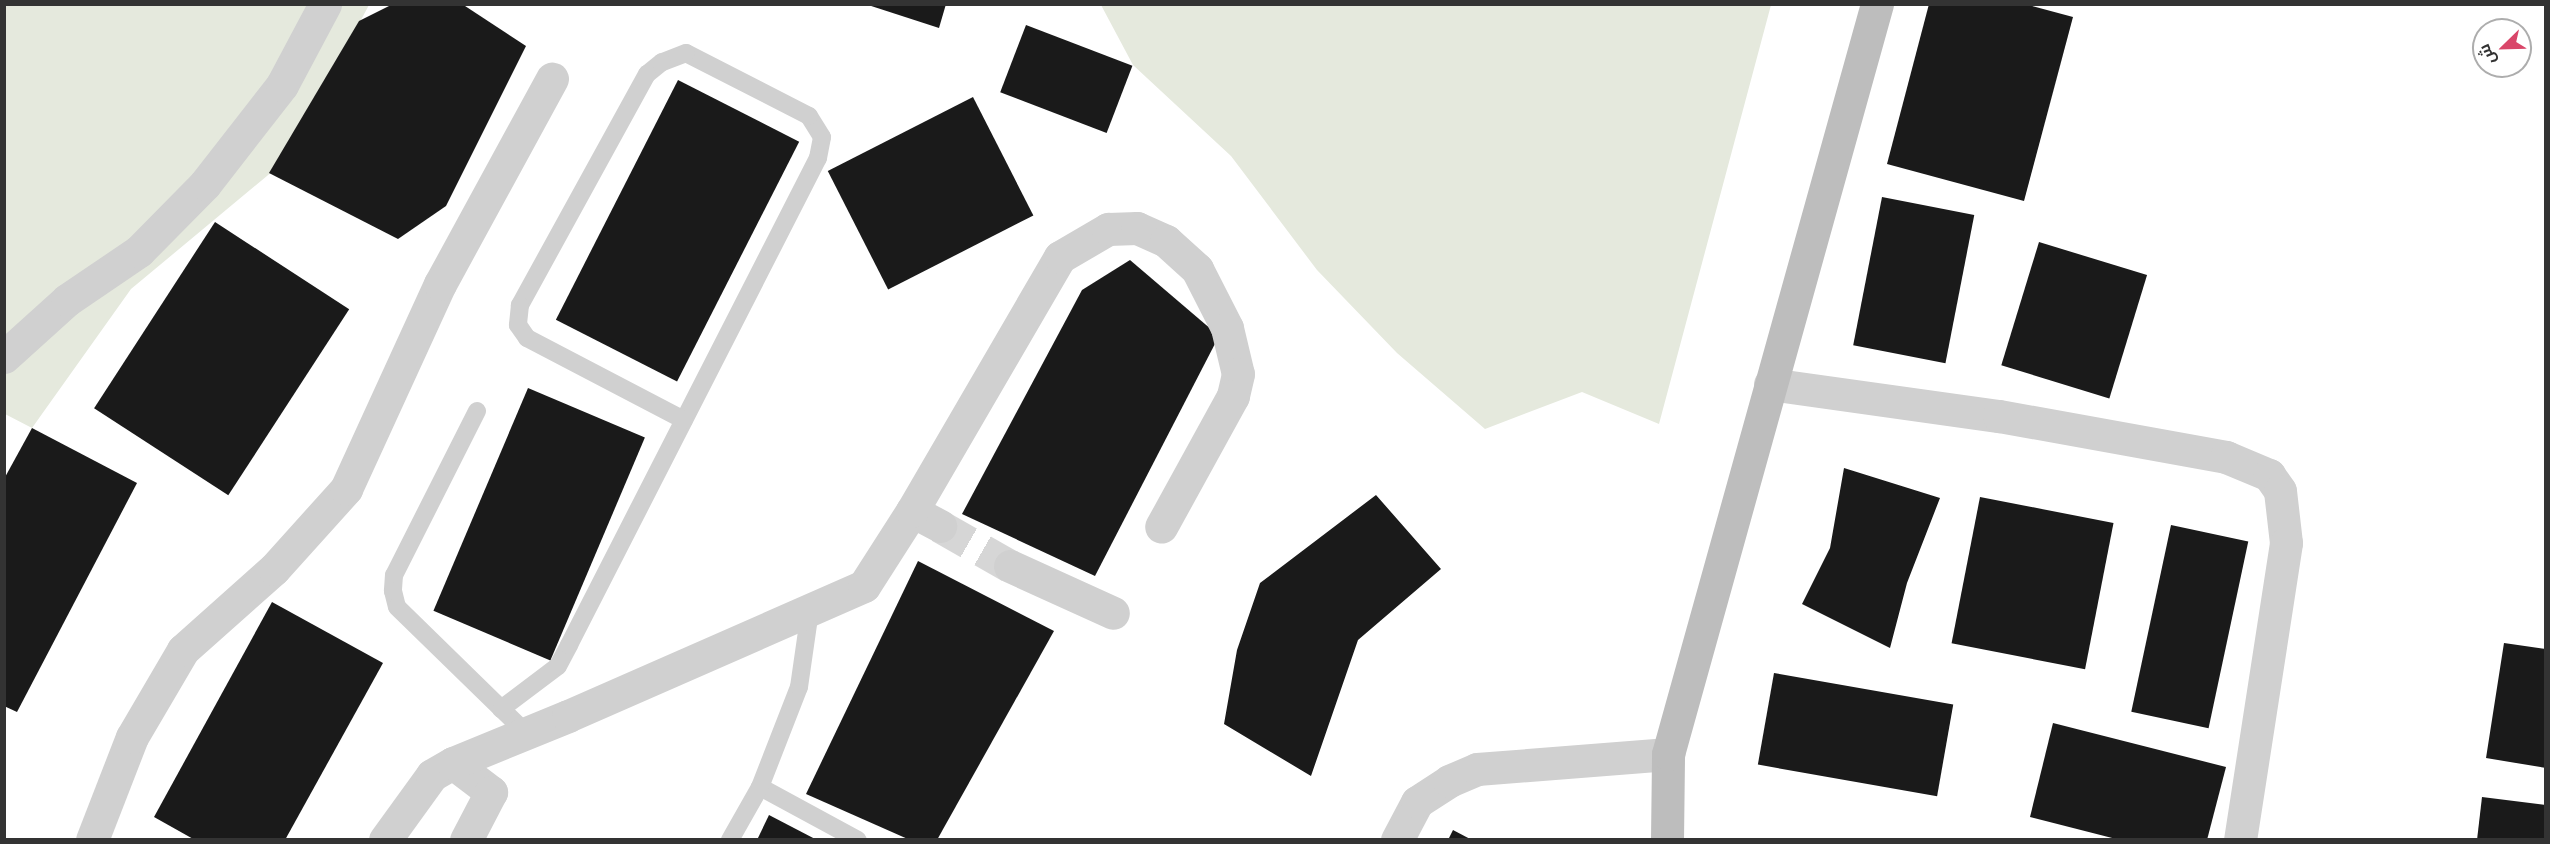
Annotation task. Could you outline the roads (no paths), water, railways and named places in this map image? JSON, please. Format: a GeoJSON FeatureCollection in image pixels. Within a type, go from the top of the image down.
{"type":"FeatureCollection","features":[{"type":"Feature","properties":{"kind":"street"},"geometry":{"type":"LineString","coordinates":[[4,357],[67,300],[139,251],[206,184],[282,85],[325,4]]}},
{"type":"Feature","properties":{"kind":"street"},"geometry":{"type":"LineString","coordinates":[[1667,840],[1668,754],[1876,4]]}},
{"type":"Feature","properties":{"kind":"street"},"geometry":{"type":"LineString","coordinates":[[92,840],[132,738],[183,650],[274,569],[346,489],[440,284],[552,79]]}},
{"type":"Feature","properties":{"kind":"street"},"geometry":{"type":"LineString","coordinates":[[385,840],[432,775],[453,762],[526,733],[864,586],[926,519],[1060,257],[1108,229],[1137,228],[1166,241],[1197,269],[1227,328],[1238,374],[1233,396],[1161,527]]}},
{"type":"Feature","properties":{"kind":"street"},"geometry":{"type":"LineString","coordinates":[[1770,384],[1999,416],[2215,455],[2269,475],[2280,491],[2286,543],[2240,840]]}},
{"type":"Feature","properties":{"kind":"street"},"geometry":{"type":"LineString","coordinates":[[1010,566],[1113,613]]}},
{"type":"Feature","properties":{"kind":"street"},"geometry":{"type":"LineString","coordinates":[[1396,840],[1417,802],[1449,781],[1477,769],[1668,754]]}},
{"type":"Feature","properties":{"kind":"street"},"geometry":{"type":"LineString","coordinates":[[453,762],[491,792],[466,840]]}},
{"type":"Feature","properties":{"kind":"lane"},"geometry":{"type":"LineString","coordinates":[[501,709],[558,666],[684,420],[818,158],[822,136],[809,116],[686,53],[662,62],[647,74],[520,305],[518,325],[527,338],[684,420]]}},
{"type":"Feature","properties":{"kind":"lane"},"geometry":{"type":"LineString","coordinates":[[477,411],[394,575],[393,591],[396,607],[526,733]]}},
{"type":"Feature","properties":{"kind":"lane"},"geometry":{"type":"LineString","coordinates":[[730,840],[760,787],[799,687],[810,611]]}},
{"type":"Feature","properties":{"kind":"lane"},"geometry":{"type":"LineString","coordinates":[[760,787],[858,840]]}},
{"type":"Feature","properties":{"kind":"tunnel"},"geometry":{"type":"LineString","coordinates":[[940,526],[1010,566]]}}]}
